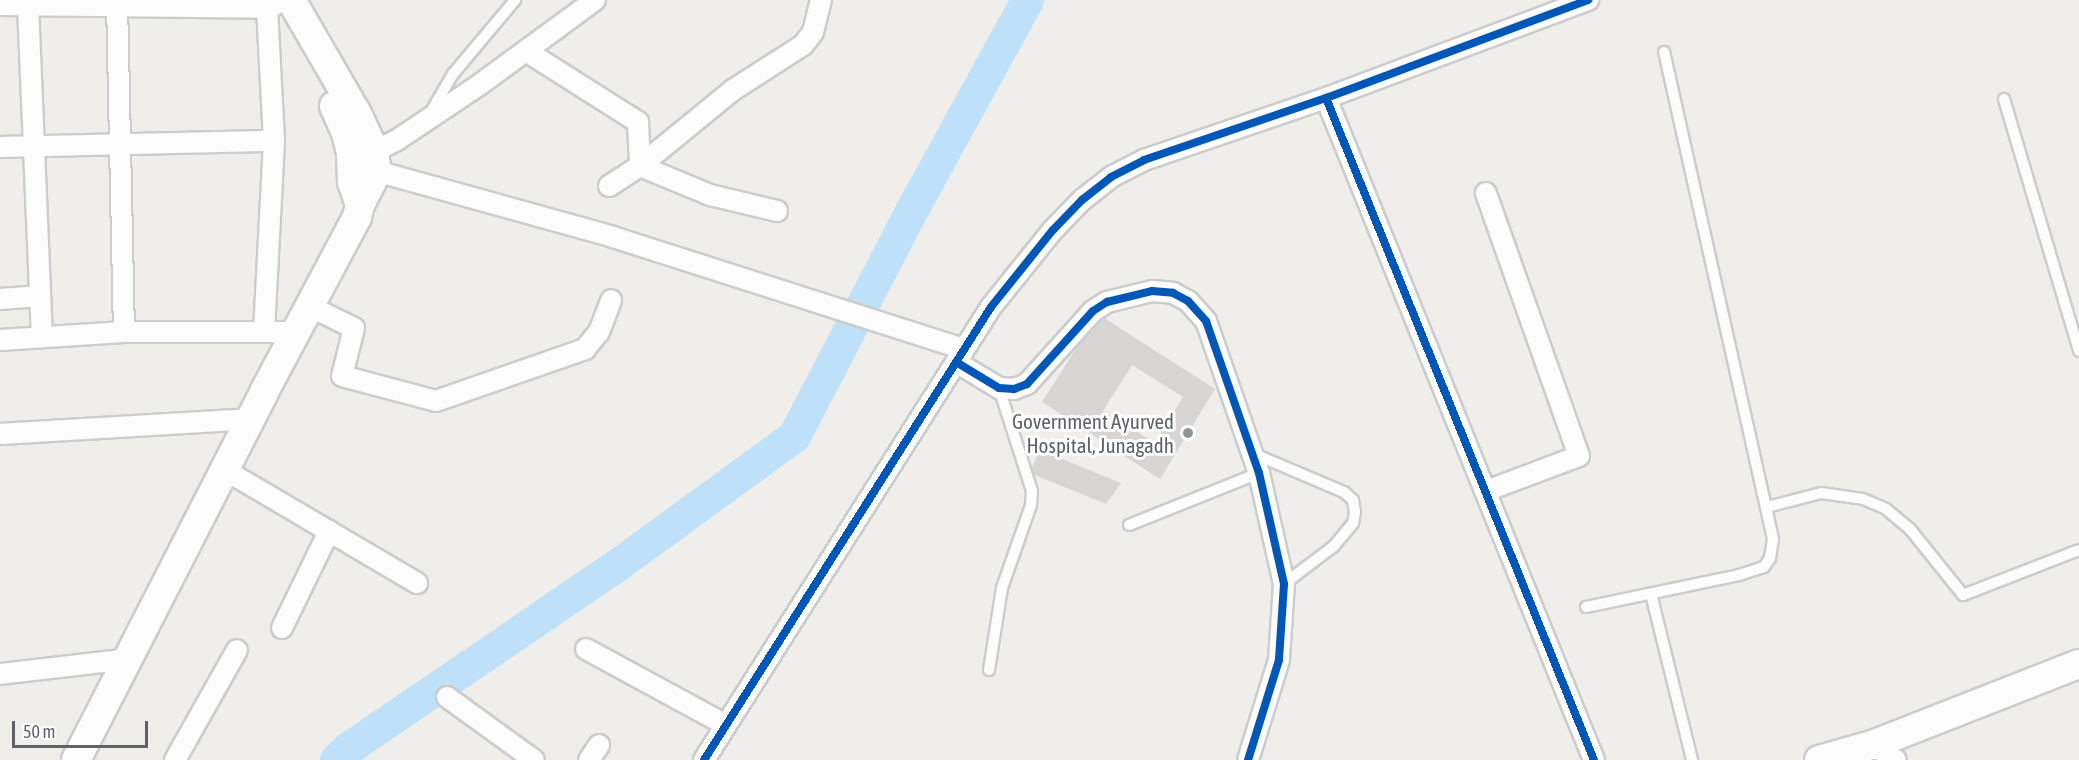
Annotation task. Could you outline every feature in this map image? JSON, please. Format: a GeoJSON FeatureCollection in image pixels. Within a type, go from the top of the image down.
{"type":"FeatureCollection","features":[{"type":"Feature","properties":{"kind":"main road"},"geometry":{"type":"LineString","coordinates":[[76,760],[357,217],[360,205],[352,182],[363,159],[345,133],[331,99],[280,2]]}},
{"type":"Feature","properties":{"kind":"main road"},"geometry":{"type":"LineString","coordinates":[[1819,760],[1872,745],[2079,664]]}},
{"type":"Feature","properties":{"kind":"street"},"geometry":{"type":"LineString","coordinates":[[363,159],[397,140],[526,51],[595,0]]}},
{"type":"Feature","properties":{"kind":"street"},"geometry":{"type":"LineString","coordinates":[[609,186],[640,166],[733,90],[803,45],[813,32],[821,0]]}},
{"type":"Feature","properties":{"kind":"street"},"geometry":{"type":"LineString","coordinates":[[704,760],[991,307],[1053,230],[1082,200],[1111,177],[1144,160],[1326,98],[1588,0]]}},
{"type":"Feature","properties":{"kind":"street"},"geometry":{"type":"LineString","coordinates":[[117,2],[124,332]]}},
{"type":"Feature","properties":{"kind":"street"},"geometry":{"type":"LineString","coordinates":[[0,5],[280,2],[264,332]]}},
{"type":"Feature","properties":{"kind":"street"},"geometry":{"type":"LineString","coordinates":[[28,5],[42,337]]}},
{"type":"Feature","properties":{"kind":"street"},"geometry":{"type":"LineString","coordinates":[[526,51],[638,122],[640,166]]}},
{"type":"Feature","properties":{"kind":"street"},"geometry":{"type":"LineString","coordinates":[[1326,98],[1594,760]]}},
{"type":"Feature","properties":{"kind":"street"},"geometry":{"type":"LineString","coordinates":[[2,149],[120,143],[274,141]]}},
{"type":"Feature","properties":{"kind":"street"},"geometry":{"type":"LineString","coordinates":[[363,159],[613,237],[960,355],[999,388],[1014,389],[1027,384],[1080,322],[1107,302],[1152,291],[1173,294],[1188,301],[1206,321],[1259,473],[1284,584],[1279,660],[1248,760]]}},
{"type":"Feature","properties":{"kind":"street"},"geometry":{"type":"LineString","coordinates":[[640,166],[710,195],[777,211]]}},
{"type":"Feature","properties":{"kind":"street"},"geometry":{"type":"LineString","coordinates":[[1486,193],[1579,456],[1486,491]]}},
{"type":"Feature","properties":{"kind":"street"},"geometry":{"type":"LineString","coordinates":[[0,299],[40,296]]}},
{"type":"Feature","properties":{"kind":"street"},"geometry":{"type":"LineString","coordinates":[[309,306],[354,328],[342,376],[436,401],[585,349],[600,332],[611,300]]}},
{"type":"Feature","properties":{"kind":"street"},"geometry":{"type":"LineString","coordinates":[[0,339],[124,332],[296,332]]}},
{"type":"Feature","properties":{"kind":"street"},"geometry":{"type":"LineString","coordinates":[[0,434],[251,418]]}},
{"type":"Feature","properties":{"kind":"street"},"geometry":{"type":"LineString","coordinates":[[225,470],[417,583]]}},
{"type":"Feature","properties":{"kind":"street"},"geometry":{"type":"LineString","coordinates":[[282,628],[329,531]]}},
{"type":"Feature","properties":{"kind":"street"},"geometry":{"type":"LineString","coordinates":[[586,649],[726,725]]}},
{"type":"Feature","properties":{"kind":"street"},"geometry":{"type":"LineString","coordinates":[[175,760],[237,650]]}},
{"type":"Feature","properties":{"kind":"street"},"geometry":{"type":"LineString","coordinates":[[0,674],[129,659]]}},
{"type":"Feature","properties":{"kind":"street"},"geometry":{"type":"LineString","coordinates":[[447,697],[534,760]]}},
{"type":"Feature","properties":{"kind":"street"},"geometry":{"type":"LineString","coordinates":[[1872,745],[1896,760]]}},
{"type":"Feature","properties":{"kind":"lane"},"geometry":{"type":"LineString","coordinates":[[426,120],[453,74],[515,0]]}},
{"type":"Feature","properties":{"kind":"lane"},"geometry":{"type":"LineString","coordinates":[[1586,608],[1739,575],[1764,567],[1770,558],[1773,539],[1664,52]]}},
{"type":"Feature","properties":{"kind":"lane"},"geometry":{"type":"LineString","coordinates":[[2004,99],[2079,351]]}},
{"type":"Feature","properties":{"kind":"lane"},"geometry":{"type":"LineString","coordinates":[[989,670],[1002,588],[1031,505],[1032,491],[999,388]]}},
{"type":"Feature","properties":{"kind":"lane"},"geometry":{"type":"LineString","coordinates":[[1251,452],[1344,492],[1353,501],[1355,512],[1353,523],[1334,546],[1284,584]]}},
{"type":"Feature","properties":{"kind":"lane"},"geometry":{"type":"LineString","coordinates":[[1129,525],[1259,473]]}},
{"type":"Feature","properties":{"kind":"lane"},"geometry":{"type":"LineString","coordinates":[[1767,507],[1821,494],[1863,499],[1886,509],[1910,528],[1963,595],[2079,550]]}},
{"type":"Feature","properties":{"kind":"lane"},"geometry":{"type":"LineString","coordinates":[[1651,594],[1692,760]]}},
{"type":"Feature","properties":{"kind":"building"},"geometry":{"type":"Polygon","coordinates":[[[1104,318],[1215,389],[1160,479],[1042,402],[1077,347],[1104,318]],[[1132,365],[1103,411],[1155,443],[1183,397],[1132,365]]]}},
{"type":"Feature","properties":{"kind":"building"},"geometry":{"type":"Polygon","coordinates":[[[1040,450],[1121,483],[1106,504],[1035,475],[1032,467],[1040,450]]]}},
{"type":"Feature","properties":{"kind":"waterway"},"geometry":{"type":"LineString","coordinates":[[336,760],[347,749],[617,565],[794,436],[911,211],[1027,0]]}},
{"type":"Feature","properties":{"kind":"cycle path"},"geometry":{"type":"LineString","coordinates":[[704,760],[991,307],[1053,230],[1082,200],[1111,177],[1144,160],[1326,98],[1588,0]]}},
{"type":"Feature","properties":{"kind":"cycle path"},"geometry":{"type":"LineString","coordinates":[[1326,98],[1594,760]]}},
{"type":"Feature","properties":{"kind":"cycle path"},"geometry":{"type":"LineString","coordinates":[[956,362],[999,388],[1014,389],[1027,384],[1093,311],[1107,302],[1152,291],[1173,293],[1188,301],[1206,321],[1259,473],[1284,584],[1279,660],[1248,760]]}},
{"type":"Feature","properties":{"kind":"place","name":"Government Ayurved Hospital, Junagadh"},"geometry":{"type":"Point","coordinates":[1188,433]}}]}
